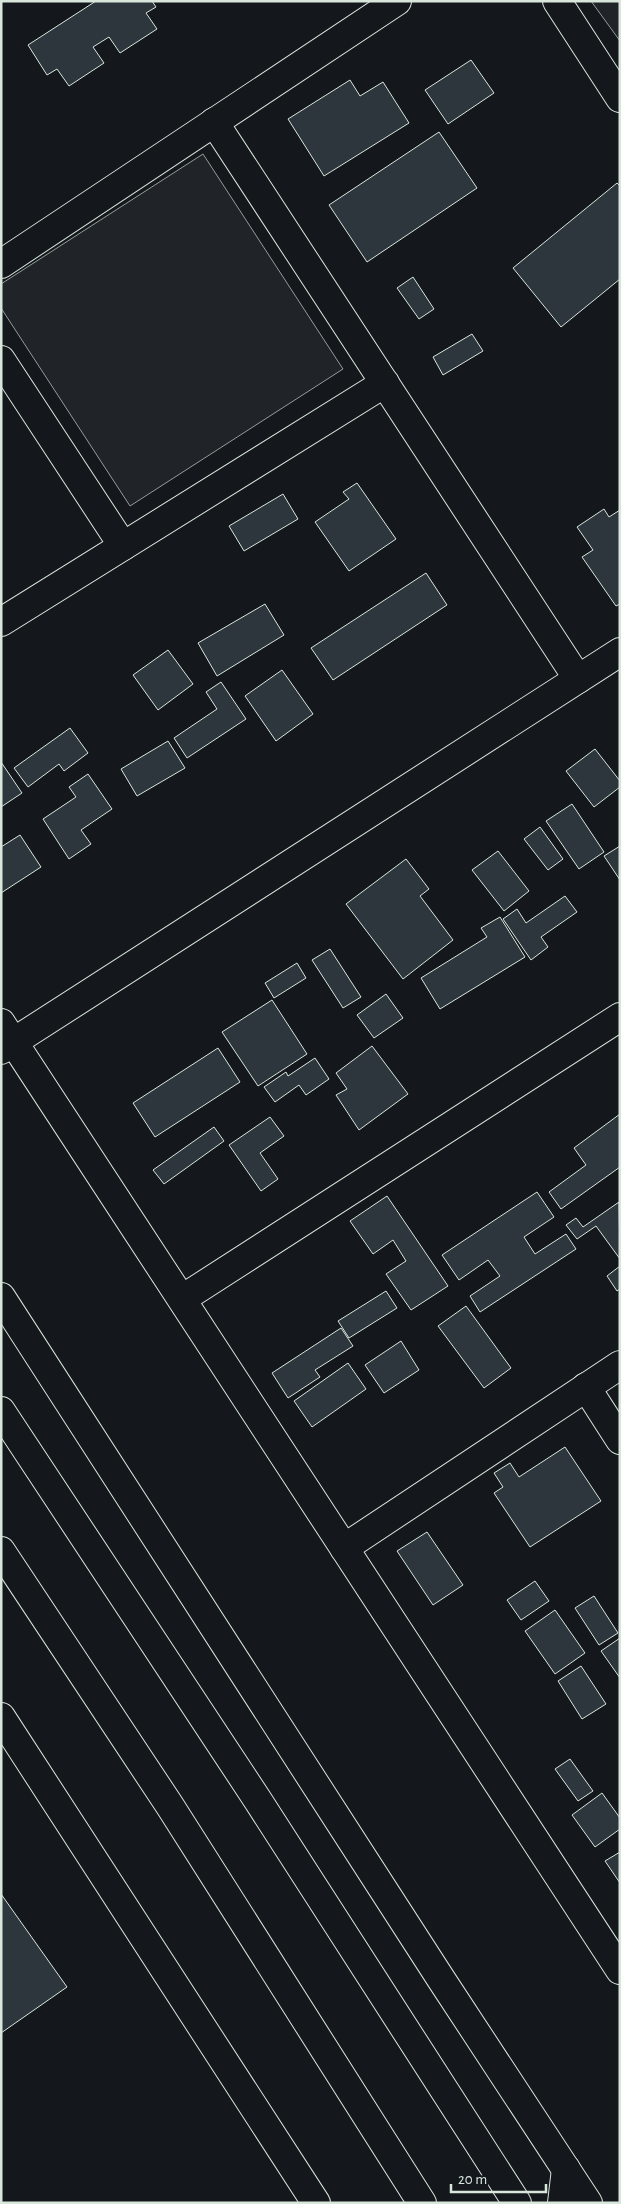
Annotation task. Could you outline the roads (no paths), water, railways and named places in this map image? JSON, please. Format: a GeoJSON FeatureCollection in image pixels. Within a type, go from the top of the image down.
{"type":"FeatureCollection","features":[{"type":"Feature","properties":{"kind":"street"},"geometry":{"type":"LineString","coordinates":[[1,264],[397,1]]}},
{"type":"Feature","properties":{"kind":"street"},"geometry":{"type":"LineString","coordinates":[[557,1],[620,98]]}},
{"type":"Feature","properties":{"kind":"street"},"geometry":{"type":"LineString","coordinates":[[214,122],[578,679]]}},
{"type":"Feature","properties":{"kind":"street"},"geometry":{"type":"LineString","coordinates":[[1,360],[123,546]]}},
{"type":"Feature","properties":{"kind":"street"},"geometry":{"type":"LineString","coordinates":[[1,622],[385,383]]}},
{"type":"Feature","properties":{"kind":"street"},"geometry":{"type":"LineString","coordinates":[[620,652],[5,1038],[182,1299],[620,1970]]}},
{"type":"Feature","properties":{"kind":"street"},"geometry":{"type":"LineString","coordinates":[[182,1299],[620,1017]]}},
{"type":"Feature","properties":{"kind":"street"},"geometry":{"type":"LineString","coordinates":[[1,1297],[588,2203]]}},
{"type":"Feature","properties":{"kind":"street"},"geometry":{"type":"LineString","coordinates":[[344,1548],[620,1365]]}},
{"type":"Feature","properties":{"kind":"street"},"geometry":{"type":"LineString","coordinates":[[586,1387],[620,1440]]}},
{"type":"Feature","properties":{"kind":"street"},"geometry":{"type":"LineString","coordinates":[[1,1411],[262,1807],[517,2203]]}},
{"type":"Feature","properties":{"kind":"street"},"geometry":{"type":"LineString","coordinates":[[1,1550],[170,1806],[422,2203]]}},
{"type":"Feature","properties":{"kind":"street"},"geometry":{"type":"LineString","coordinates":[[1,1717],[316,2203]]}},
{"type":"Feature","properties":{"kind":"street"},"geometry":{"type":"LineString","coordinates":[[562,2203],[566,2169]]}}]}
